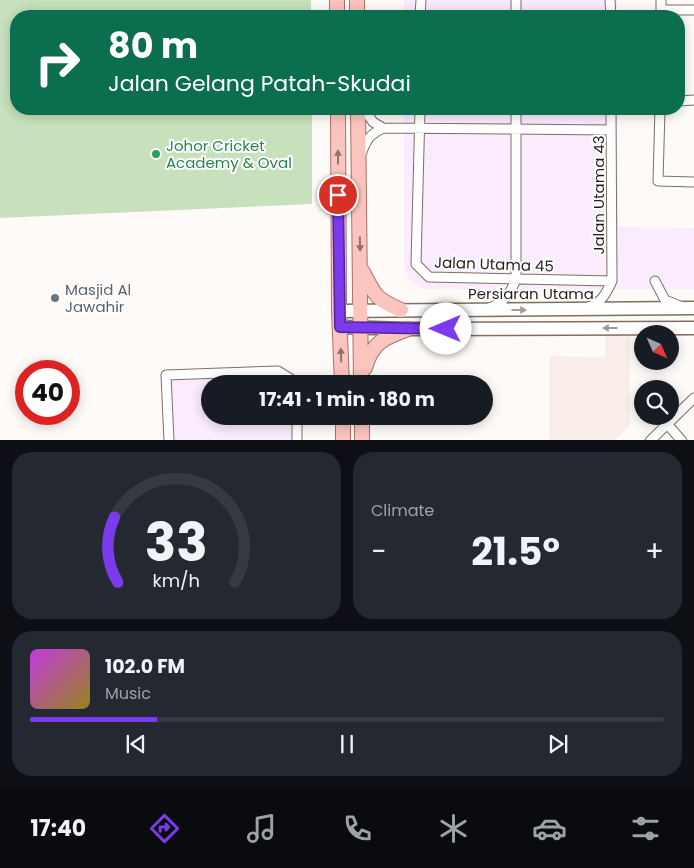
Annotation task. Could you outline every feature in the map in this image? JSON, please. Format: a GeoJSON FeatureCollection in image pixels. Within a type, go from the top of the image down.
{"type":"FeatureCollection","features":[{"type":"Feature","properties":{"kind":"main road"},"geometry":{"type":"LineString","coordinates":[[338,115],[339,311],[342,375]]}},
{"type":"Feature","properties":{"kind":"main road"},"geometry":{"type":"LineString","coordinates":[[358,115],[362,310],[361,375]]}},
{"type":"Feature","properties":{"kind":"main road"},"geometry":{"type":"LineString","coordinates":[[360,267],[372,291],[382,302],[400,310]]}},
{"type":"Feature","properties":{"kind":"main road"},"geometry":{"type":"LineString","coordinates":[[363,375],[372,350],[385,338],[408,329]]}},
{"type":"Feature","properties":{"kind":"main road"},"geometry":{"type":"LineString","coordinates":[[343,425],[343,440]]}},
{"type":"Feature","properties":{"kind":"main road"},"geometry":{"type":"LineString","coordinates":[[362,425],[362,440]]}},
{"type":"Feature","properties":{"kind":"street"},"geometry":{"type":"LineString","coordinates":[[368,115],[373,122],[383,128],[612,130]]}},
{"type":"Feature","properties":{"kind":"street","name":"Jalan Utama 45"},"geometry":{"type":"LineString","coordinates":[[420,115],[416,264],[429,278],[612,281]]}},
{"type":"Feature","properties":{"kind":"street"},"geometry":{"type":"LineString","coordinates":[[481,310],[499,304],[505,299],[511,292],[516,279],[516,115]]}},
{"type":"Feature","properties":{"kind":"street","name":"Jalan Utama 43"},"geometry":{"type":"LineString","coordinates":[[611,115],[612,281]]}},
{"type":"Feature","properties":{"kind":"street"},"geometry":{"type":"LineString","coordinates":[[660,115],[658,181],[694,182]]}},
{"type":"Feature","properties":{"kind":"street"},"geometry":{"type":"LineString","coordinates":[[359,160],[368,138],[383,128]]}},
{"type":"Feature","properties":{"kind":"street"},"geometry":{"type":"LineString","coordinates":[[578,309],[592,306],[598,302],[605,296],[612,281]]}},
{"type":"Feature","properties":{"kind":"street"},"geometry":{"type":"LineString","coordinates":[[655,281],[665,300],[691,308]]}},
{"type":"Feature","properties":{"kind":"street","name":"Persiaran Utama"},"geometry":{"type":"LineString","coordinates":[[339,311],[691,308]]}},
{"type":"Feature","properties":{"kind":"street"},"geometry":{"type":"LineString","coordinates":[[340,327],[408,329],[694,328]]}},
{"type":"Feature","properties":{"kind":"street"},"geometry":{"type":"LineString","coordinates":[[169,440],[166,375],[278,371],[283,375]]}},
{"type":"Feature","properties":{"kind":"street"},"geometry":{"type":"LineString","coordinates":[[679,412],[694,398]]}},
{"type":"Feature","properties":{"kind":"street"},"geometry":{"type":"LineString","coordinates":[[297,425],[298,440]]}},
{"type":"Feature","properties":{"kind":"street"},"geometry":{"type":"LineString","coordinates":[[650,440],[666,425]]}},
{"type":"Feature","properties":{"kind":"street"},"geometry":{"type":"LineString","coordinates":[[668,425],[682,440]]}},
{"type":"Feature","properties":{"kind":"shaded area"},"geometry":{"type":"Polygon","coordinates":[[[404,0],[617,0],[617,10],[404,10],[404,0]]]}},
{"type":"Feature","properties":{"kind":"shaded area"},"geometry":{"type":"Polygon","coordinates":[[[404,115],[617,115],[618,227],[694,228],[694,289],[423,289],[409,279],[404,267],[404,115]]]}},
{"type":"Feature","properties":{"kind":"shaded area"},"geometry":{"type":"Polygon","coordinates":[[[630,334],[630,425],[615,440],[549,440],[550,356],[605,357],[606,335],[630,334]]]}},
{"type":"Feature","properties":{"kind":"shaded area"},"geometry":{"type":"Polygon","coordinates":[[[201,377],[201,425],[291,425],[292,440],[170,440],[170,378],[201,377]]]}},
{"type":"Feature","properties":{"kind":"green space","name":"Johor Cricket Academy & Oval"},"geometry":{"type":"Polygon","coordinates":[[[0,0],[311,0],[311,10],[10,10],[10,115],[312,115],[312,204],[0,218],[0,0]]]}},
{"type":"Feature","properties":{"kind":"place","name":"Johor Cricket Academy & Oval"},"geometry":{"type":"Point","coordinates":[156,154]}},
{"type":"Feature","properties":{"kind":"place","name":"Masjid Al Jawahir"},"geometry":{"type":"Point","coordinates":[55,298]}},
{"type":"Feature","properties":{"kind":"route"},"geometry":{"type":"LineString","coordinates":[[338,195],[340,327],[446,329]]}}]}
